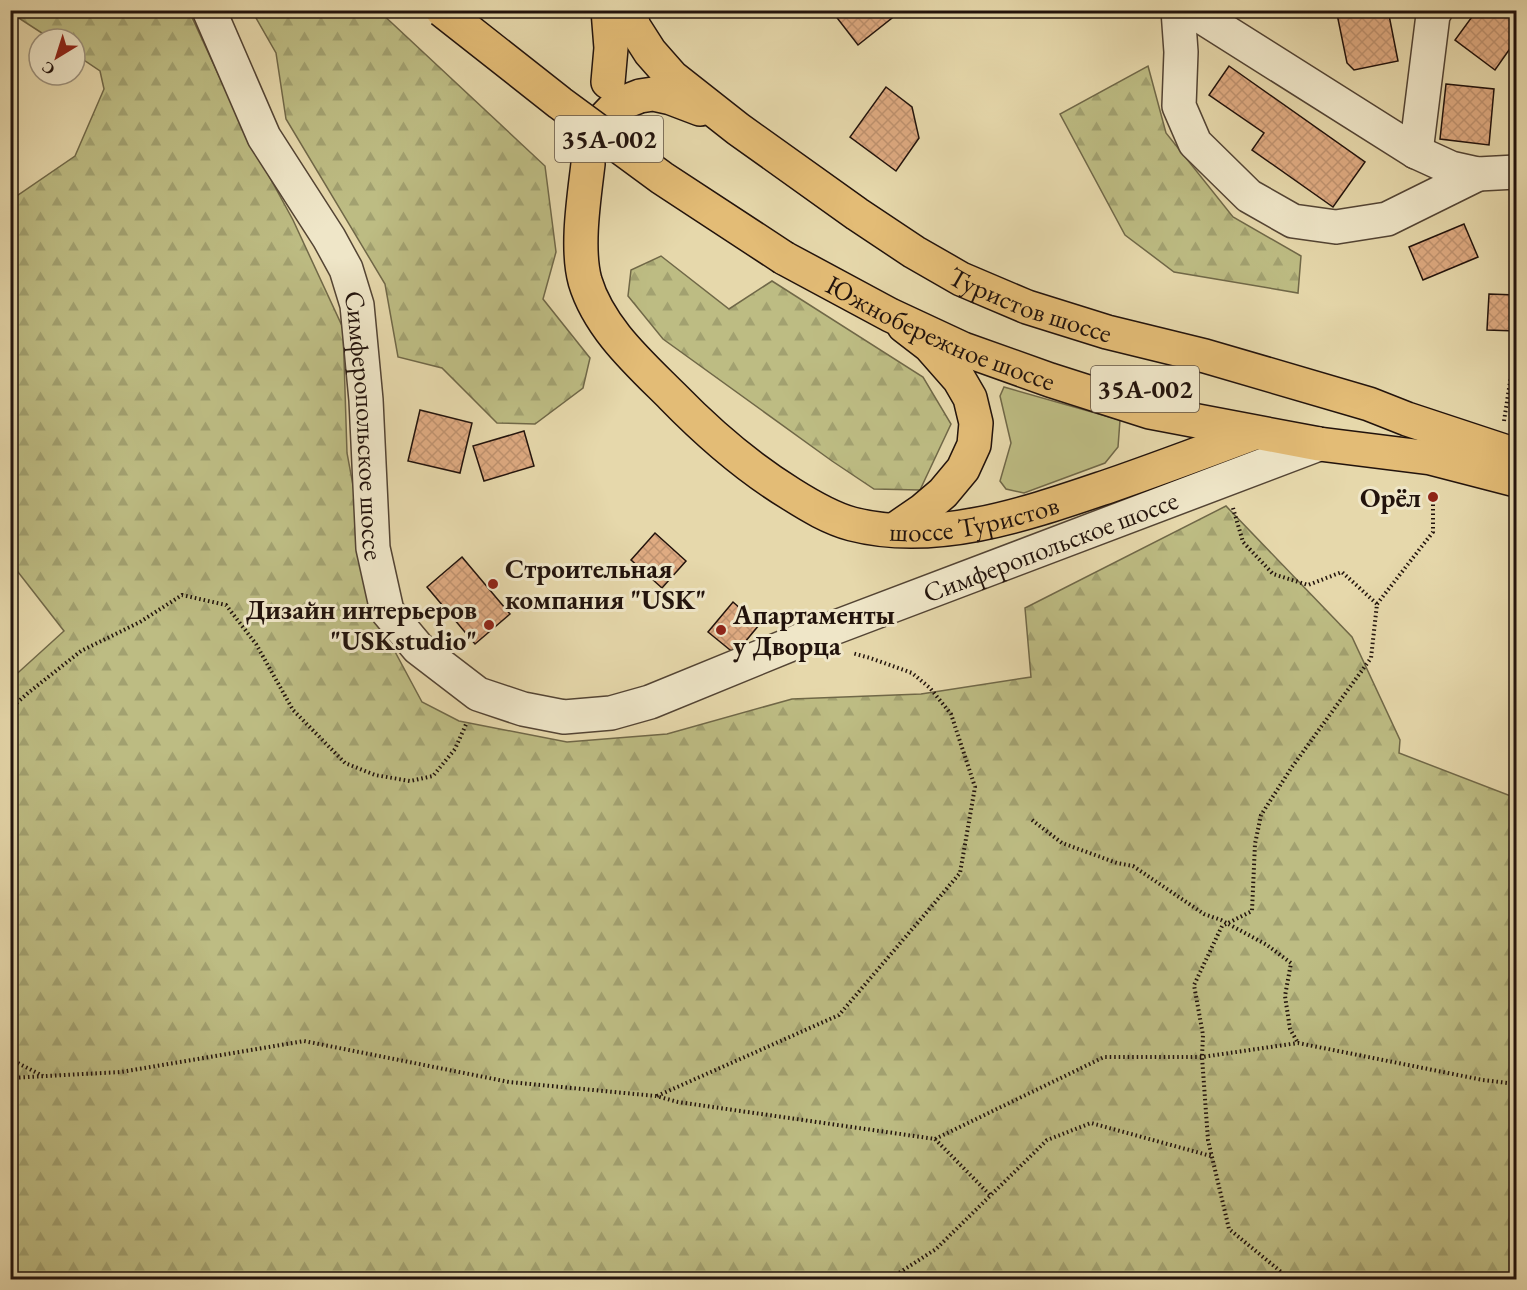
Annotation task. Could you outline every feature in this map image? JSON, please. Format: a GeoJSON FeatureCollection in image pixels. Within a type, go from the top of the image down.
{"type":"FeatureCollection","features":[{"type":"Feature","properties":{"kind":"main road","name":"Южнобережное шоссе"},"geometry":{"type":"LineString","coordinates":[[441,10],[560,103],[662,178],[791,250],[928,319],[972,337],[1063,368],[1138,387],[1235,410],[1516,460]]}},
{"type":"Feature","properties":{"kind":"main road","name":"Южнобережное шоссе"},"geometry":{"type":"LineString","coordinates":[[472,10],[566,82],[667,154],[791,250],[890,315],[963,349],[1150,412],[1318,444],[1431,458],[1516,480]]}},
{"type":"Feature","properties":{"kind":"main road"},"geometry":{"type":"LineString","coordinates":[[608,10],[611,48],[608,82]]}},
{"type":"Feature","properties":{"kind":"main road","name":"Туристов шоссе"},"geometry":{"type":"LineString","coordinates":[[629,10],[634,27],[672,77],[738,129],[857,214],[914,252],[961,279],[1027,307],[1107,332],[1205,356],[1369,404],[1407,419],[1510,441]]}},
{"type":"Feature","properties":{"kind":"main road"},"geometry":{"type":"LineString","coordinates":[[598,125],[617,105],[640,96],[653,94],[707,111],[738,129]]}},
{"type":"Feature","properties":{"kind":"main road"},"geometry":{"type":"LineString","coordinates":[[588,164],[582,230],[585,281],[597,309],[614,335],[685,410],[764,477],[814,509],[850,523],[894,530]]}},
{"type":"Feature","properties":{"kind":"main road","name":"шоссе Туристов"},"geometry":{"type":"LineString","coordinates":[[890,315],[930,346],[958,380],[970,398],[976,423],[974,445],[963,469],[943,493],[894,530]]}},
{"type":"Feature","properties":{"kind":"main road"},"geometry":{"type":"LineString","coordinates":[[1164,467],[1176,442],[1177,429],[1168,416]]}},
{"type":"Feature","properties":{"kind":"main road","name":"шоссе Туристов"},"geometry":{"type":"LineString","coordinates":[[894,530],[954,528],[1043,508],[1164,467],[1254,433]]}},
{"type":"Feature","properties":{"kind":"street","name":"Симферопольское шоссе"},"geometry":{"type":"LineString","coordinates":[[209,10],[264,137],[329,238],[346,269],[357,305],[366,399],[373,548],[387,611],[418,648],[478,694],[523,709],[564,717],[612,714],[650,702],[799,640],[1318,444]]}},
{"type":"Feature","properties":{"kind":"street"},"geometry":{"type":"LineString","coordinates":[[1178,10],[1181,52],[1179,106],[1195,143],[1249,196],[1293,221],[1336,227],[1387,219],[1478,174]]}},
{"type":"Feature","properties":{"kind":"street"},"geometry":{"type":"LineString","coordinates":[[1191,10],[1416,152],[1451,168],[1478,174],[1516,172]]}},
{"type":"Feature","properties":{"kind":"street"},"geometry":{"type":"LineString","coordinates":[[1416,152],[1433,15],[1436,10]]}},
{"type":"Feature","properties":{"kind":"street"},"geometry":{"type":"LineString","coordinates":[[1164,467],[1190,463],[1197,466],[1202,476],[1199,484],[1189,493]]}},
{"type":"Feature","properties":{"kind":"path"},"geometry":{"type":"LineString","coordinates":[[1510,441],[1514,356],[1516,356]]}},
{"type":"Feature","properties":{"kind":"path"},"geometry":{"type":"LineString","coordinates":[[1224,480],[1243,542],[1273,574],[1308,585],[1342,572],[1377,604]]}},
{"type":"Feature","properties":{"kind":"path"},"geometry":{"type":"LineString","coordinates":[[1291,1280],[1230,1229],[1208,1140],[1202,1057],[1203,1035],[1194,985],[1222,926],[1252,911],[1255,844],[1261,815],[1292,767],[1371,658],[1377,604],[1433,532],[1433,497]]}},
{"type":"Feature","properties":{"kind":"path"},"geometry":{"type":"LineString","coordinates":[[10,709],[81,651],[140,622],[182,595],[226,605],[256,644],[293,710],[345,764],[375,775],[410,781],[433,776],[455,748],[478,694]]}},
{"type":"Feature","properties":{"kind":"path"},"geometry":{"type":"LineString","coordinates":[[656,1096],[839,1015],[960,873],[975,787],[951,714],[930,687],[912,673],[850,653]]}},
{"type":"Feature","properties":{"kind":"path"},"geometry":{"type":"LineString","coordinates":[[1032,820],[1062,843],[1117,863],[1132,866],[1204,914],[1267,945],[1291,963],[1285,996],[1290,1029],[1298,1043]]}},
{"type":"Feature","properties":{"kind":"path"},"geometry":{"type":"LineString","coordinates":[[10,1078],[121,1072],[304,1041],[508,1082],[656,1096],[689,1104],[935,1139],[1104,1057],[1202,1057],[1298,1043],[1483,1080],[1516,1084]]}},
{"type":"Feature","properties":{"kind":"path"},"geometry":{"type":"LineString","coordinates":[[10,1059],[43,1076]]}},
{"type":"Feature","properties":{"kind":"path"},"geometry":{"type":"LineString","coordinates":[[888,1280],[936,1249],[1047,1140],[1091,1123],[1211,1156]]}},
{"type":"Feature","properties":{"kind":"path"},"geometry":{"type":"LineString","coordinates":[[935,1139],[990,1195]]}},
{"type":"Feature","properties":{"kind":"green space"},"geometry":{"type":"Polygon","coordinates":[[[11,11],[189,11],[244,130],[293,220],[343,328],[347,453],[378,620],[422,702],[459,721],[567,742],[667,734],[792,699],[921,694],[1031,677],[1025,608],[1226,506],[1352,637],[1400,740],[1399,753],[1516,798],[1516,1279],[11,1279],[10,680],[64,631],[11,563],[11,200],[75,156],[104,89],[100,71],[87,62],[87,27],[33,27],[11,11]]]}},
{"type":"Feature","properties":{"kind":"green space"},"geometry":{"type":"Polygon","coordinates":[[[252,11],[379,11],[545,166],[556,252],[543,299],[590,358],[583,388],[535,424],[497,423],[442,368],[398,357],[385,284],[286,119],[276,53],[252,11]]]}},
{"type":"Feature","properties":{"kind":"green space"},"geometry":{"type":"Polygon","coordinates":[[[1148,66],[1166,133],[1233,217],[1301,256],[1298,293],[1174,272],[1125,235],[1060,114],[1148,66]]]}},
{"type":"Feature","properties":{"kind":"green space"},"geometry":{"type":"Polygon","coordinates":[[[661,256],[729,309],[772,281],[923,377],[951,424],[920,490],[874,489],[663,339],[628,296],[631,270],[661,256]]]}},
{"type":"Feature","properties":{"kind":"green space"},"geometry":{"type":"Polygon","coordinates":[[[1004,387],[1120,420],[1118,447],[1105,463],[1024,493],[1006,489],[1000,481],[1011,443],[1000,396],[1004,387]]]}},
{"type":"Feature","properties":{"kind":"building"},"geometry":{"type":"Polygon","coordinates":[[[831,10],[894,10],[897,14],[858,45],[831,10]]]}},
{"type":"Feature","properties":{"kind":"building"},"geometry":{"type":"Polygon","coordinates":[[[1356,10],[1388,10],[1398,61],[1354,70],[1347,63],[1337,14],[1356,10]]]}},
{"type":"Feature","properties":{"kind":"building"},"geometry":{"type":"Polygon","coordinates":[[[1477,10],[1516,10],[1516,40],[1495,70],[1455,40],[1477,10]]]}},
{"type":"Feature","properties":{"kind":"building"},"geometry":{"type":"Polygon","coordinates":[[[1229,66],[1365,162],[1333,207],[1252,150],[1264,133],[1209,95],[1229,66]]]}},
{"type":"Feature","properties":{"kind":"building"},"geometry":{"type":"Polygon","coordinates":[[[1446,84],[1494,89],[1489,145],[1440,139],[1446,84]]]}},
{"type":"Feature","properties":{"kind":"building"},"geometry":{"type":"Polygon","coordinates":[[[886,87],[912,107],[919,138],[896,171],[850,137],[886,87]]]}},
{"type":"Feature","properties":{"kind":"building"},"geometry":{"type":"Polygon","coordinates":[[[1464,224],[1478,257],[1423,280],[1409,247],[1464,224]]]}},
{"type":"Feature","properties":{"kind":"building"},"geometry":{"type":"Polygon","coordinates":[[[1489,294],[1516,295],[1516,331],[1487,330],[1489,294]]]}},
{"type":"Feature","properties":{"kind":"building"},"geometry":{"type":"Polygon","coordinates":[[[420,410],[472,423],[460,473],[408,461],[420,410]]]}},
{"type":"Feature","properties":{"kind":"building"},"geometry":{"type":"Polygon","coordinates":[[[524,431],[534,466],[484,481],[473,446],[524,431]]]}},
{"type":"Feature","properties":{"kind":"building"},"geometry":{"type":"Polygon","coordinates":[[[655,533],[686,561],[662,588],[631,560],[655,533]]]}},
{"type":"Feature","properties":{"kind":"building"},"geometry":{"type":"Polygon","coordinates":[[[462,557],[510,614],[475,644],[427,587],[462,557]]]}},
{"type":"Feature","properties":{"kind":"building"},"geometry":{"type":"Polygon","coordinates":[[[733,602],[759,625],[735,654],[708,632],[733,602]]]}},
{"type":"Feature","properties":{"kind":"place","name":"Орёл"},"geometry":{"type":"Point","coordinates":[1433,497]}},
{"type":"Feature","properties":{"kind":"place","name":"Строительная компания \"USK\""},"geometry":{"type":"Point","coordinates":[493,584]}},
{"type":"Feature","properties":{"kind":"place","name":"Дизайн интерьеров \"USKstudio\""},"geometry":{"type":"Point","coordinates":[489,625]}},
{"type":"Feature","properties":{"kind":"place","name":"Апартаменты у Дворца"},"geometry":{"type":"Point","coordinates":[721,630]}}]}
